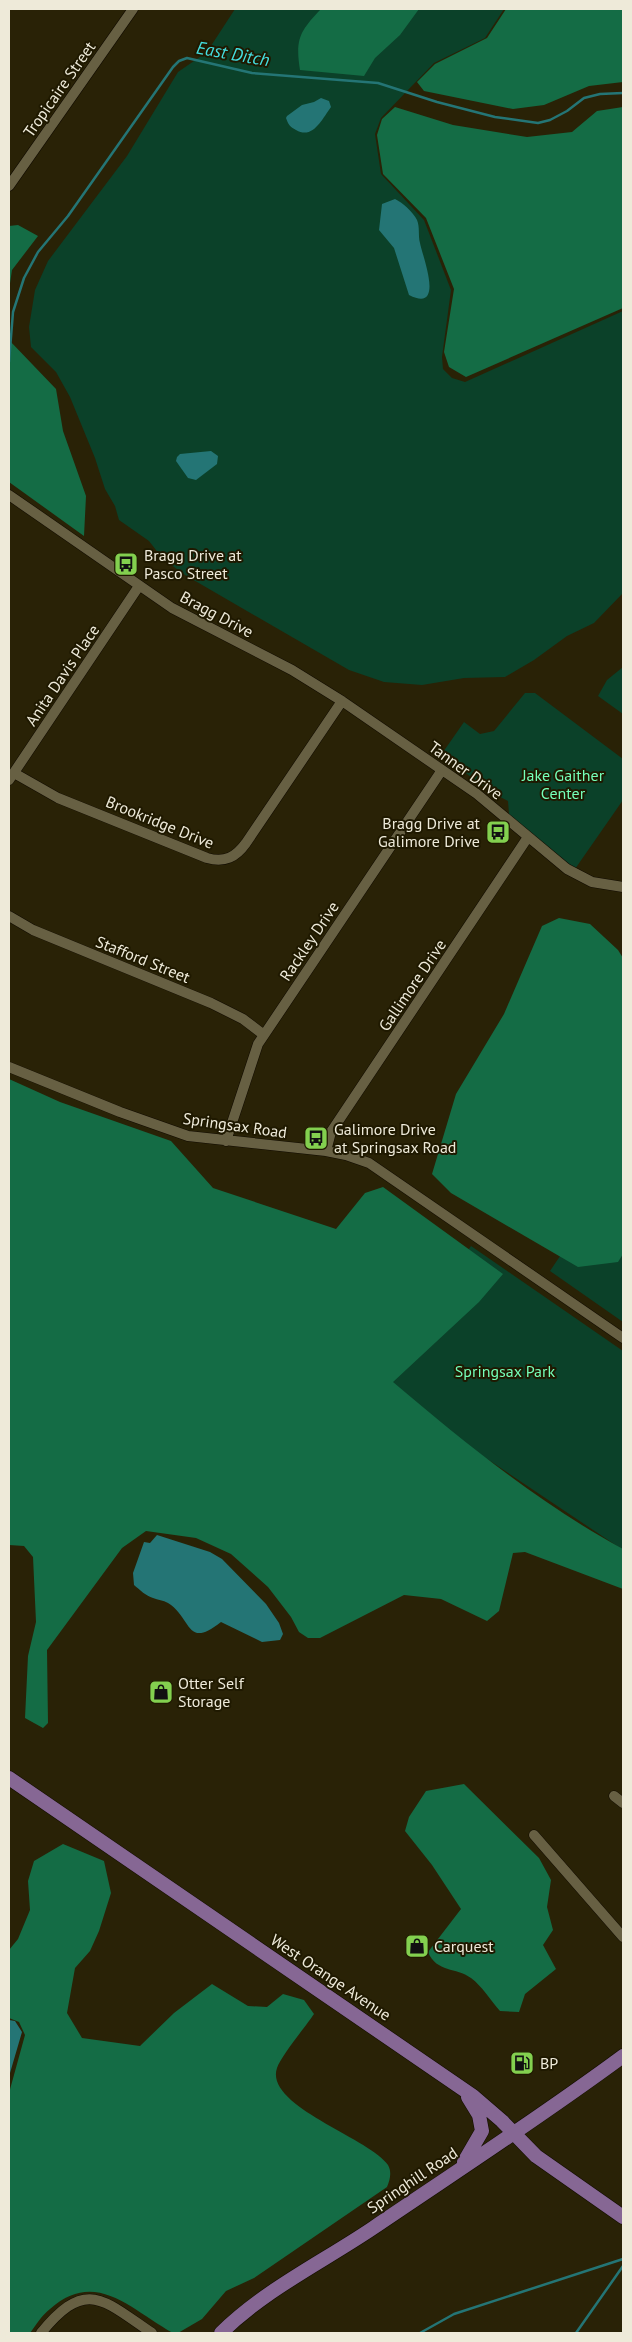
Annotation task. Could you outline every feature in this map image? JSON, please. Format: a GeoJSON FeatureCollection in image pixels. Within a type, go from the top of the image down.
{"type":"FeatureCollection","features":[{"type":"Feature","properties":{"kind":"main road","name":"West Orange Avenue"},"geometry":{"type":"LineString","coordinates":[[9,1778],[457,2085],[487,2107],[550,2167],[623,2217]]}},
{"type":"Feature","properties":{"kind":"main road","name":"Springhill Road"},"geometry":{"type":"LineString","coordinates":[[221,2333],[261,2298],[372,2229],[512,2132],[583,2086],[623,2056]]}},
{"type":"Feature","properties":{"kind":"main road"},"geometry":{"type":"LineString","coordinates":[[457,2085],[476,2109],[482,2130],[476,2145],[458,2170]]}},
{"type":"Feature","properties":{"kind":"street","name":"Tropicaire Street"},"geometry":{"type":"LineString","coordinates":[[9,186],[133,9]]}},
{"type":"Feature","properties":{"kind":"street","name":"Bragg Drive"},"geometry":{"type":"LineString","coordinates":[[9,495],[140,586],[193,620],[292,670]]}},
{"type":"Feature","properties":{"kind":"street","name":"Anita Davis Place"},"geometry":{"type":"LineString","coordinates":[[11,777],[140,586]]}},
{"type":"Feature","properties":{"kind":"street","name":"Tanner Drive"},"geometry":{"type":"LineString","coordinates":[[292,670],[342,701],[477,794],[580,878],[623,887]]}},
{"type":"Feature","properties":{"kind":"street","name":"Brookridge Drive"},"geometry":{"type":"LineString","coordinates":[[11,777],[207,858],[222,860],[236,855],[246,843],[342,701]]}},
{"type":"Feature","properties":{"kind":"street","name":"Rackley Drive"},"geometry":{"type":"LineString","coordinates":[[226,1141],[258,1044],[442,770]]}},
{"type":"Feature","properties":{"kind":"street","name":"Gallimore Drive"},"geometry":{"type":"LineString","coordinates":[[326,1151],[331,1132],[528,837]]}},
{"type":"Feature","properties":{"kind":"street","name":"Stafford Street"},"geometry":{"type":"LineString","coordinates":[[9,916],[32,930],[218,1006],[243,1019],[264,1035]]}},
{"type":"Feature","properties":{"kind":"street","name":"Springsax Road"},"geometry":{"type":"LineString","coordinates":[[9,1067],[188,1136],[326,1151],[357,1158],[378,1168],[623,1338]]}},
{"type":"Feature","properties":{"kind":"street"},"geometry":{"type":"LineString","coordinates":[[614,1796],[623,1803]]}},
{"type":"Feature","properties":{"kind":"street"},"geometry":{"type":"LineString","coordinates":[[534,1834],[623,1937]]}},
{"type":"Feature","properties":{"kind":"street"},"geometry":{"type":"LineString","coordinates":[[42,2333],[63,2309],[71,2303],[84,2298],[111,2306],[152,2333]]}},
{"type":"Feature","properties":{"kind":"green space"},"geometry":{"type":"Polygon","coordinates":[[[235,9],[504,9],[485,38],[434,63],[381,118],[375,134],[381,174],[424,220],[451,290],[442,357],[443,369],[452,378],[465,382],[623,311],[623,593],[594,623],[567,636],[534,660],[505,677],[464,678],[422,685],[384,682],[349,670],[185,575],[163,559],[149,541],[119,520],[115,506],[105,489],[95,458],[70,397],[56,372],[31,347],[29,327],[35,290],[48,261],[127,156],[178,72],[207,52],[235,9]]]}},
{"type":"Feature","properties":{"kind":"green space"},"geometry":{"type":"Polygon","coordinates":[[[321,9],[419,9],[400,35],[375,58],[364,76],[300,70],[298,50],[301,36],[308,23],[321,9]]]}},
{"type":"Feature","properties":{"kind":"green space"},"geometry":{"type":"Polygon","coordinates":[[[506,9],[623,9],[623,82],[589,86],[544,105],[513,109],[424,91],[417,82],[435,64],[487,38],[506,9]]]}},
{"type":"Feature","properties":{"kind":"green space"},"geometry":{"type":"Polygon","coordinates":[[[395,107],[453,125],[527,137],[572,132],[597,111],[623,107],[623,308],[466,377],[449,367],[444,352],[454,289],[426,218],[383,174],[377,135],[382,119],[395,107]]]}},
{"type":"Feature","properties":{"kind":"green space"},"geometry":{"type":"Polygon","coordinates":[[[18,225],[38,236],[12,270],[9,290],[9,226],[18,225]]]}},
{"type":"Feature","properties":{"kind":"green space"},"geometry":{"type":"Polygon","coordinates":[[[9,340],[56,389],[63,431],[86,496],[84,536],[9,482],[9,340]]]}},
{"type":"Feature","properties":{"kind":"green space"},"geometry":{"type":"Polygon","coordinates":[[[623,667],[623,714],[598,696],[607,680],[623,667]]]}},
{"type":"Feature","properties":{"kind":"green space","name":"Jake Gaither Center"},"geometry":{"type":"Polygon","coordinates":[[[525,693],[535,693],[623,759],[623,800],[575,869],[557,857],[509,814],[508,801],[490,791],[441,755],[464,722],[480,734],[494,731],[525,693]]]}},
{"type":"Feature","properties":{"kind":"green space"},"geometry":{"type":"Polygon","coordinates":[[[559,918],[590,924],[618,950],[623,958],[623,1254],[618,1262],[578,1267],[451,1193],[432,1174],[456,1094],[504,1014],[542,926],[559,918]]]}},
{"type":"Feature","properties":{"kind":"green space"},"geometry":{"type":"Polygon","coordinates":[[[9,1079],[60,1102],[171,1141],[213,1188],[336,1229],[365,1193],[383,1187],[503,1274],[479,1302],[393,1382],[504,1472],[562,1512],[623,1549],[623,1589],[525,1552],[513,1553],[499,1611],[487,1621],[441,1599],[404,1595],[320,1638],[308,1638],[299,1632],[291,1617],[268,1587],[231,1554],[196,1538],[146,1531],[122,1548],[47,1650],[48,1723],[43,1728],[25,1718],[28,1656],[36,1622],[33,1557],[24,1546],[9,1545],[9,1079]]]}},
{"type":"Feature","properties":{"kind":"green space"},"geometry":{"type":"Polygon","coordinates":[[[623,1162],[623,1322],[550,1271],[623,1162]]]}},
{"type":"Feature","properties":{"kind":"green space","name":"Springsax Park"},"geometry":{"type":"Polygon","coordinates":[[[471,1246],[623,1351],[623,1550],[375,1384],[471,1246]]]}},
{"type":"Feature","properties":{"kind":"green space"},"geometry":{"type":"Polygon","coordinates":[[[464,1784],[539,1858],[551,1880],[547,1907],[553,1930],[543,1945],[556,1969],[525,1994],[519,2012],[500,2011],[475,1981],[465,1975],[442,1967],[432,1959],[428,1952],[461,1909],[432,1865],[405,1831],[409,1817],[426,1791],[464,1784]]]}},
{"type":"Feature","properties":{"kind":"green space"},"geometry":{"type":"Polygon","coordinates":[[[63,1844],[104,1861],[111,1893],[99,1931],[90,1951],[75,1968],[67,2013],[82,2038],[140,2046],[174,2013],[212,1984],[248,2006],[267,2007],[283,1994],[304,2000],[314,2014],[279,2063],[277,2082],[286,2095],[302,2108],[378,2155],[388,2165],[390,2170],[390,2179],[387,2187],[254,2278],[226,2291],[202,2319],[178,2333],[173,2333],[128,2304],[113,2297],[83,2292],[67,2297],[50,2309],[30,2333],[9,2333],[9,2093],[25,2035],[19,2022],[9,2018],[9,1950],[18,1939],[30,1910],[28,1881],[34,1861],[63,1844]]]}},
{"type":"Feature","properties":{"kind":"water"},"geometry":{"type":"Polygon","coordinates":[[[321,98],[329,101],[331,107],[316,127],[307,132],[302,132],[290,125],[286,118],[287,116],[302,105],[321,98]]]}},
{"type":"Feature","properties":{"kind":"water"},"geometry":{"type":"Polygon","coordinates":[[[395,199],[410,211],[418,223],[419,240],[429,281],[427,297],[420,299],[409,295],[394,248],[379,230],[382,204],[395,199]]]}},
{"type":"Feature","properties":{"kind":"water"},"geometry":{"type":"Polygon","coordinates":[[[211,451],[218,456],[217,464],[196,480],[188,478],[176,461],[180,454],[211,451]]]}},
{"type":"Feature","properties":{"kind":"water"},"geometry":{"type":"Polygon","coordinates":[[[157,1535],[210,1552],[222,1559],[266,1604],[279,1623],[283,1634],[280,1640],[262,1642],[221,1622],[210,1630],[201,1633],[195,1632],[190,1629],[176,1609],[164,1601],[150,1597],[134,1585],[133,1573],[144,1542],[150,1543],[157,1535]]]}},
{"type":"Feature","properties":{"kind":"water"},"geometry":{"type":"Polygon","coordinates":[[[9,2020],[15,2021],[22,2032],[10,2073],[9,2087],[9,2020]]]}},
{"type":"Feature","properties":{"kind":"waterway","name":"East Ditch"},"geometry":{"type":"LineString","coordinates":[[9,362],[13,312],[24,278],[38,252],[68,216],[179,61],[187,58],[252,73],[378,83],[437,102],[495,117],[538,123],[550,120],[567,111],[584,98],[600,94],[623,93]]}},
{"type":"Feature","properties":{"kind":"waterway"},"geometry":{"type":"LineString","coordinates":[[420,2333],[454,2314],[623,2259]]}},
{"type":"Feature","properties":{"kind":"waterway"},"geometry":{"type":"LineString","coordinates":[[576,2333],[623,2266]]}},
{"type":"Feature","properties":{"kind":"place","name":"Bragg Drive at Pasco Street"},"geometry":{"type":"Point","coordinates":[126,564]}},
{"type":"Feature","properties":{"kind":"place","name":"Bragg Drive at Galimore Drive"},"geometry":{"type":"Point","coordinates":[498,832]}},
{"type":"Feature","properties":{"kind":"place","name":"Galimore Drive at Springsax Road"},"geometry":{"type":"Point","coordinates":[316,1138]}},
{"type":"Feature","properties":{"kind":"place","name":"Otter Self Storage"},"geometry":{"type":"Point","coordinates":[161,1692]}},
{"type":"Feature","properties":{"kind":"place","name":"Carquest"},"geometry":{"type":"Point","coordinates":[417,1946]}},
{"type":"Feature","properties":{"kind":"place","name":"BP"},"geometry":{"type":"Point","coordinates":[522,2063]}}]}
